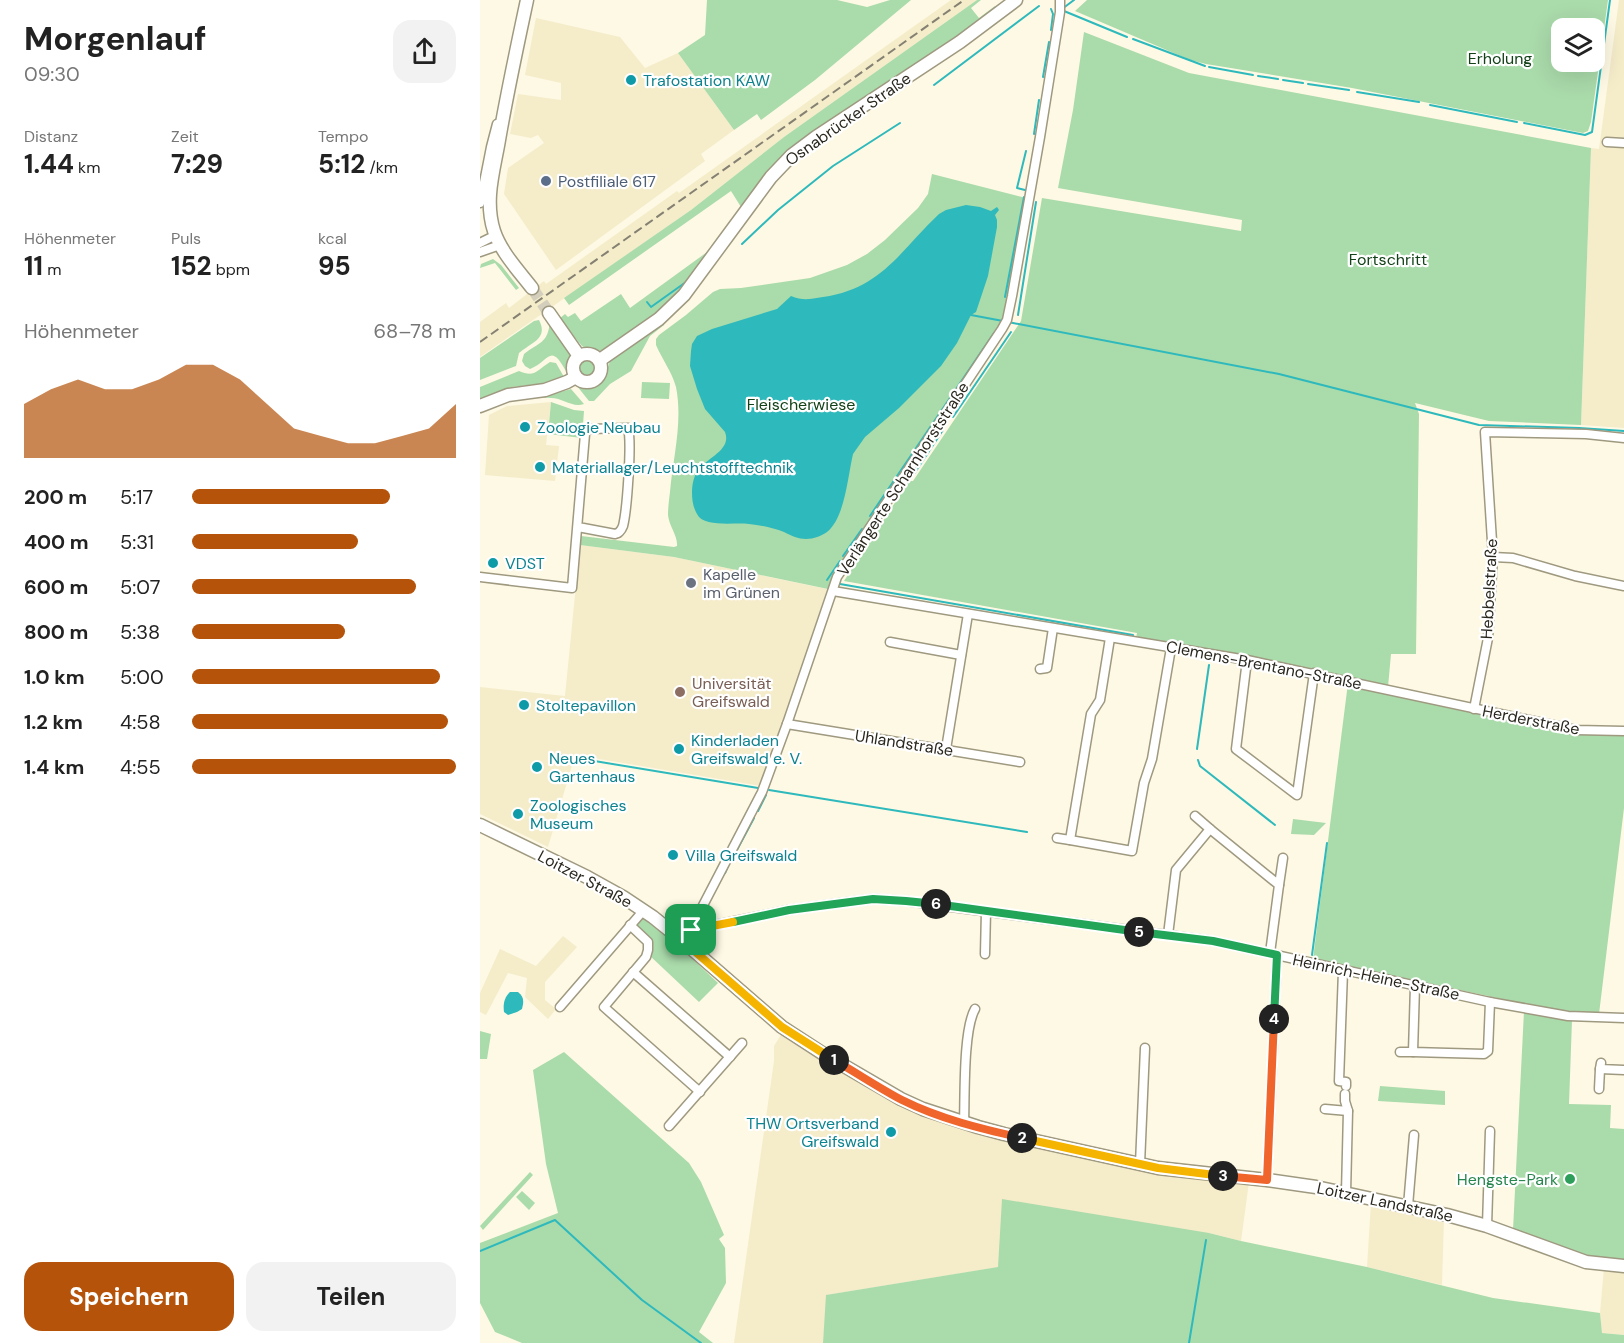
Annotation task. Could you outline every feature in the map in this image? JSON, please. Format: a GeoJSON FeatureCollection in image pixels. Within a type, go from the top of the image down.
{"type":"FeatureCollection","features":[{"type":"Feature","properties":{"kind":"main road"},"geometry":{"type":"LineString","coordinates":[[527,0],[489,192],[491,217],[498,240],[532,288]]}},
{"type":"Feature","properties":{"kind":"main road","name":"Osnabrücker Straße"},"geometry":{"type":"LineString","coordinates":[[480,406],[508,394],[545,390],[576,377],[588,382],[597,378],[602,370],[600,360],[669,312],[684,296],[771,177],[792,155],[960,42],[1016,0]]}},
{"type":"Feature","properties":{"kind":"main road"},"geometry":{"type":"LineString","coordinates":[[549,313],[579,356]]}},
{"type":"Feature","properties":{"kind":"main road"},"geometry":{"type":"LineString","coordinates":[[576,377],[573,367],[579,356],[588,353],[600,360]]}},
{"type":"Feature","properties":{"kind":"main road","name":"Loitzer Straße"},"geometry":{"type":"LineString","coordinates":[[480,825],[603,885],[684,942]]}},
{"type":"Feature","properties":{"kind":"main road","name":"Loitzer Landstraße"},"geometry":{"type":"LineString","coordinates":[[684,942],[782,1027],[901,1099],[923,1109],[1004,1134],[1140,1164],[1176,1171],[1267,1180],[1408,1206],[1487,1226],[1586,1262],[1624,1266]]}},
{"type":"Feature","properties":{"kind":"street","name":"Verlängerte Scharnhorststraße"},"geometry":{"type":"LineString","coordinates":[[684,942],[762,792],[837,577],[1005,322],[1012,296],[1041,137],[1060,0]]}},
{"type":"Feature","properties":{"kind":"street"},"geometry":{"type":"LineString","coordinates":[[480,203],[494,134],[505,104]]}},
{"type":"Feature","properties":{"kind":"street"},"geometry":{"type":"LineString","coordinates":[[1607,142],[1624,143]]}},
{"type":"Feature","properties":{"kind":"street"},"geometry":{"type":"LineString","coordinates":[[480,243],[498,240]]}},
{"type":"Feature","properties":{"kind":"street"},"geometry":{"type":"LineString","coordinates":[[480,252],[498,240]]}},
{"type":"Feature","properties":{"kind":"street"},"geometry":{"type":"LineString","coordinates":[[480,577],[572,588],[586,430],[628,428],[628,468],[622,529],[615,534],[578,527]]}},
{"type":"Feature","properties":{"kind":"street","name":"Hebbelstraße"},"geometry":{"type":"LineString","coordinates":[[1474,709],[1488,638],[1493,557],[1485,432],[1586,434],[1624,438]]}},
{"type":"Feature","properties":{"kind":"street"},"geometry":{"type":"LineString","coordinates":[[1493,557],[1513,558],[1575,576],[1624,586]]}},
{"type":"Feature","properties":{"kind":"street","name":"Clemens-Brentano-Straße"},"geometry":{"type":"LineString","coordinates":[[833,591],[1247,660],[1474,709]]}},
{"type":"Feature","properties":{"kind":"street"},"geometry":{"type":"LineString","coordinates":[[946,749],[968,614]]}},
{"type":"Feature","properties":{"kind":"street"},"geometry":{"type":"LineString","coordinates":[[1040,669],[1047,668],[1053,628]]}},
{"type":"Feature","properties":{"kind":"street"},"geometry":{"type":"LineString","coordinates":[[1070,840],[1091,714],[1100,700],[1110,638]]}},
{"type":"Feature","properties":{"kind":"street"},"geometry":{"type":"LineString","coordinates":[[890,642],[961,655]]}},
{"type":"Feature","properties":{"kind":"street"},"geometry":{"type":"LineString","coordinates":[[1057,838],[1132,851],[1144,783],[1152,759],[1172,648]]}},
{"type":"Feature","properties":{"kind":"street"},"geometry":{"type":"LineString","coordinates":[[1247,660],[1236,749],[1297,795],[1314,673]]}},
{"type":"Feature","properties":{"kind":"street","name":"Herderstraße"},"geometry":{"type":"LineString","coordinates":[[1474,709],[1586,732],[1624,731]]}},
{"type":"Feature","properties":{"kind":"street","name":"Uhlandstraße"},"geometry":{"type":"LineString","coordinates":[[787,724],[1020,762]]}},
{"type":"Feature","properties":{"kind":"street"},"geometry":{"type":"LineString","coordinates":[[1194,816],[1279,885]]}},
{"type":"Feature","properties":{"kind":"street"},"geometry":{"type":"LineString","coordinates":[[1168,935],[1176,870],[1210,829]]}},
{"type":"Feature","properties":{"kind":"street"},"geometry":{"type":"LineString","coordinates":[[1267,1180],[1274,954],[1283,858]]}},
{"type":"Feature","properties":{"kind":"street","name":"Heinrich-Heine-Straße"},"geometry":{"type":"LineString","coordinates":[[691,930],[789,910],[873,899],[906,901],[1213,941],[1490,1002],[1568,1016],[1624,1018]]}},
{"type":"Feature","properties":{"kind":"street"},"geometry":{"type":"LineString","coordinates":[[560,1007],[643,911]]}},
{"type":"Feature","properties":{"kind":"street"},"geometry":{"type":"LineString","coordinates":[[985,954],[986,911]]}},
{"type":"Feature","properties":{"kind":"street"},"geometry":{"type":"LineString","coordinates":[[630,925],[648,942],[646,957],[604,1007],[700,1092]]}},
{"type":"Feature","properties":{"kind":"street"},"geometry":{"type":"LineString","coordinates":[[1343,971],[1339,1081],[1346,1082],[1345,1101],[1348,1112],[1346,1193]]}},
{"type":"Feature","properties":{"kind":"street"},"geometry":{"type":"LineString","coordinates":[[633,972],[730,1058]]}},
{"type":"Feature","properties":{"kind":"street"},"geometry":{"type":"LineString","coordinates":[[1413,1052],[1415,986]]}},
{"type":"Feature","properties":{"kind":"street"},"geometry":{"type":"LineString","coordinates":[[1400,1052],[1484,1054],[1488,1051],[1490,1002]]}},
{"type":"Feature","properties":{"kind":"street"},"geometry":{"type":"LineString","coordinates":[[964,1123],[968,1034],[975,1009]]}},
{"type":"Feature","properties":{"kind":"street"},"geometry":{"type":"LineString","coordinates":[[669,1126],[742,1043]]}},
{"type":"Feature","properties":{"kind":"street"},"geometry":{"type":"LineString","coordinates":[[1140,1164],[1145,1048]]}},
{"type":"Feature","properties":{"kind":"street"},"geometry":{"type":"LineString","coordinates":[[1599,1089],[1600,1066],[1624,1070]]}},
{"type":"Feature","properties":{"kind":"street"},"geometry":{"type":"LineString","coordinates":[[1325,1109],[1348,1112]]}},
{"type":"Feature","properties":{"kind":"street"},"geometry":{"type":"LineString","coordinates":[[1487,1226],[1490,1131]]}},
{"type":"Feature","properties":{"kind":"street"},"geometry":{"type":"LineString","coordinates":[[1408,1206],[1414,1135]]}},
{"type":"Feature","properties":{"kind":"shaded area"},"geometry":{"type":"Polygon","coordinates":[[[951,0],[977,0],[784,137],[691,210],[480,357],[480,322],[506,303],[509,308],[544,281],[546,284],[677,191],[679,193],[951,0]]]}},
{"type":"Feature","properties":{"kind":"shaded area"},"geometry":{"type":"Polygon","coordinates":[[[1619,0],[1624,0],[1624,428],[1581,425],[1591,148],[1599,149],[1619,0]]]}},
{"type":"Feature","properties":{"kind":"shaded area"},"geometry":{"type":"Polygon","coordinates":[[[536,18],[620,37],[645,68],[678,53],[734,130],[701,154],[705,161],[556,270],[504,194],[508,168],[544,143],[538,135],[531,138],[510,134],[518,94],[561,100],[561,83],[525,75],[536,18]]]}},
{"type":"Feature","properties":{"kind":"shaded area"},"geometry":{"type":"Polygon","coordinates":[[[551,402],[546,445],[559,446],[555,481],[485,475],[489,415],[507,406],[551,402]]]}},
{"type":"Feature","properties":{"kind":"shaded area","name":"Universität Greifswald"},"geometry":{"type":"Polygon","coordinates":[[[580,545],[674,557],[827,589],[761,786],[575,755],[548,847],[480,814],[480,687],[565,696],[580,545]]]}},
{"type":"Feature","properties":{"kind":"shaded area"},"geometry":{"type":"Polygon","coordinates":[[[563,936],[577,947],[545,982],[545,1000],[556,1009],[548,1019],[525,997],[527,978],[508,973],[486,1015],[480,1012],[480,993],[500,949],[536,966],[563,936]]]}},
{"type":"Feature","properties":{"kind":"shaded area"},"geometry":{"type":"Polygon","coordinates":[[[782,1033],[921,1112],[1249,1182],[1241,1241],[1209,1233],[827,1295],[823,1343],[734,1343],[774,1061],[774,1046],[782,1033]]]}},
{"type":"Feature","properties":{"kind":"shaded area"},"geometry":{"type":"Polygon","coordinates":[[[1371,1203],[1444,1218],[1442,1285],[1367,1267],[1371,1203]]]}},
{"type":"Feature","properties":{"kind":"shaded area"},"geometry":{"type":"Polygon","coordinates":[[[1604,1268],[1624,1269],[1624,1335],[1602,1333],[1600,1313],[1604,1268]]]}},
{"type":"Feature","properties":{"kind":"green space"},"geometry":{"type":"Polygon","coordinates":[[[707,0],[837,0],[867,7],[890,0],[911,0],[815,80],[761,120],[757,114],[734,130],[678,53],[705,35],[707,0]]]}},
{"type":"Feature","properties":{"kind":"green space"},"geometry":{"type":"Polygon","coordinates":[[[977,0],[981,0],[971,8],[979,18],[995,6],[995,12],[806,140],[741,207],[731,191],[569,305],[564,298],[691,210],[784,137],[977,0]]]}},
{"type":"Feature","properties":{"kind":"green space","name":"Erholung"},"geometry":{"type":"Polygon","coordinates":[[[1087,0],[1608,0],[1605,22],[1605,18],[1551,18],[1551,72],[1598,72],[1591,122],[1588,131],[1583,133],[1352,88],[1190,60],[1075,11],[1087,0]]]}},
{"type":"Feature","properties":{"kind":"green space","name":"Fortschritt"},"geometry":{"type":"Polygon","coordinates":[[[1084,32],[1189,73],[1591,148],[1581,425],[1489,421],[1415,403],[1419,414],[1416,654],[1391,654],[1388,687],[1241,655],[1136,638],[1137,633],[844,581],[909,481],[913,481],[1021,321],[1042,198],[1241,231],[1242,220],[1058,188],[1073,110],[1084,32]]]}},
{"type":"Feature","properties":{"kind":"green space","name":"Fleischerwiese"},"geometry":{"type":"Polygon","coordinates":[[[932,174],[1026,198],[1007,302],[1000,328],[828,589],[674,557],[580,545],[581,536],[677,546],[668,515],[678,426],[678,400],[674,381],[656,345],[659,335],[713,292],[720,289],[810,278],[847,265],[867,254],[918,208],[928,194],[932,174]]]}},
{"type":"Feature","properties":{"kind":"green space"},"geometry":{"type":"Polygon","coordinates":[[[714,247],[683,291],[638,329],[603,351],[589,350],[582,346],[559,319],[565,314],[568,317],[575,313],[581,321],[621,294],[630,308],[714,247]]]}},
{"type":"Feature","properties":{"kind":"green space"},"geometry":{"type":"Polygon","coordinates":[[[493,259],[501,265],[519,288],[516,290],[495,263],[480,268],[481,264],[493,259]]]}},
{"type":"Feature","properties":{"kind":"green space"},"geometry":{"type":"Polygon","coordinates":[[[539,320],[542,332],[540,336],[519,353],[516,366],[480,380],[480,358],[534,321],[539,320]]]}},
{"type":"Feature","properties":{"kind":"green space"},"geometry":{"type":"Polygon","coordinates":[[[550,321],[570,353],[567,373],[557,358],[553,356],[530,369],[522,361],[524,354],[545,338],[550,321]]]}},
{"type":"Feature","properties":{"kind":"green space"},"geometry":{"type":"Polygon","coordinates":[[[661,322],[664,325],[650,336],[631,371],[610,384],[594,401],[589,401],[577,386],[579,384],[588,387],[599,384],[610,361],[661,322]]]}},
{"type":"Feature","properties":{"kind":"green space"},"geometry":{"type":"Polygon","coordinates":[[[584,359],[590,359],[595,367],[593,373],[584,375],[579,370],[579,364],[584,359]]]}},
{"type":"Feature","properties":{"kind":"green space"},"geometry":{"type":"Polygon","coordinates":[[[550,362],[556,363],[564,377],[546,383],[512,387],[480,399],[480,387],[519,371],[532,373],[550,362]]]}},
{"type":"Feature","properties":{"kind":"green space"},"geometry":{"type":"Polygon","coordinates":[[[642,382],[670,383],[669,399],[641,398],[642,382]]]}},
{"type":"Feature","properties":{"kind":"green space"},"geometry":{"type":"Polygon","coordinates":[[[571,389],[584,404],[575,405],[555,398],[533,398],[505,403],[480,413],[480,408],[494,402],[546,396],[571,389]]]}},
{"type":"Feature","properties":{"kind":"green space"},"geometry":{"type":"Polygon","coordinates":[[[551,402],[584,411],[582,438],[548,434],[551,402]]]}},
{"type":"Feature","properties":{"kind":"green space"},"geometry":{"type":"Polygon","coordinates":[[[1348,683],[1585,735],[1624,734],[1624,808],[1599,1014],[1550,1009],[1313,959],[1348,683]]]}},
{"type":"Feature","properties":{"kind":"green space"},"geometry":{"type":"Polygon","coordinates":[[[1293,819],[1326,823],[1314,835],[1291,834],[1293,819]]]}},
{"type":"Feature","properties":{"kind":"green space"},"geometry":{"type":"Polygon","coordinates":[[[642,917],[680,947],[718,983],[699,1002],[648,954],[638,928],[642,917]]]}},
{"type":"Feature","properties":{"kind":"green space","name":"Hengste-Park"},"geometry":{"type":"Polygon","coordinates":[[[1524,1011],[1572,1020],[1569,1104],[1611,1105],[1610,1128],[1624,1129],[1624,1260],[1581,1255],[1513,1230],[1524,1011]]]}},
{"type":"Feature","properties":{"kind":"green space"},"geometry":{"type":"Polygon","coordinates":[[[480,1031],[491,1034],[487,1059],[480,1059],[480,1031]]]}},
{"type":"Feature","properties":{"kind":"green space"},"geometry":{"type":"Polygon","coordinates":[[[564,1052],[689,1163],[701,1182],[724,1235],[719,1239],[725,1248],[726,1283],[699,1332],[713,1343],[522,1343],[495,1332],[480,1303],[480,1243],[558,1213],[546,1164],[533,1070],[564,1052]]]}},
{"type":"Feature","properties":{"kind":"green space"},"geometry":{"type":"Polygon","coordinates":[[[1380,1086],[1445,1091],[1445,1105],[1378,1101],[1380,1086]]]}},
{"type":"Feature","properties":{"kind":"green space"},"geometry":{"type":"Polygon","coordinates":[[[530,1172],[533,1175],[483,1230],[480,1226],[530,1172]]]}},
{"type":"Feature","properties":{"kind":"green space"},"geometry":{"type":"Polygon","coordinates":[[[522,1191],[535,1203],[529,1210],[516,1197],[522,1191]]]}},
{"type":"Feature","properties":{"kind":"green space"},"geometry":{"type":"Polygon","coordinates":[[[1002,1199],[1209,1233],[1367,1267],[1493,1298],[1600,1313],[1602,1333],[1624,1335],[1624,1343],[823,1343],[826,1295],[998,1267],[1002,1199]]]}},
{"type":"Feature","properties":{"kind":"water"},"geometry":{"type":"Polygon","coordinates":[[[966,205],[991,211],[997,207],[999,210],[995,215],[997,227],[988,276],[976,312],[971,315],[957,343],[941,366],[899,408],[865,437],[853,454],[842,507],[833,525],[820,536],[803,539],[762,526],[713,523],[701,518],[693,501],[694,477],[702,466],[722,449],[726,438],[725,432],[705,409],[690,366],[692,344],[697,336],[712,329],[777,309],[791,296],[803,299],[814,298],[843,293],[860,286],[888,266],[939,214],[966,205]]]}},
{"type":"Feature","properties":{"kind":"water"},"geometry":{"type":"Polygon","coordinates":[[[510,992],[518,992],[523,1004],[522,1009],[508,1015],[504,1012],[504,1004],[510,992]]]}},
{"type":"Feature","properties":{"kind":"waterway"},"geometry":{"type":"LineString","coordinates":[[1062,9],[1074,0]]}},
{"type":"Feature","properties":{"kind":"waterway"},"geometry":{"type":"LineString","coordinates":[[1524,123],[1585,135],[1592,132],[1610,0]]}},
{"type":"Feature","properties":{"kind":"waterway"},"geometry":{"type":"LineString","coordinates":[[934,85],[1039,6]]}},
{"type":"Feature","properties":{"kind":"waterway"},"geometry":{"type":"LineString","coordinates":[[1051,9],[1053,14],[1051,30]]}},
{"type":"Feature","properties":{"kind":"waterway"},"geometry":{"type":"LineString","coordinates":[[1064,11],[1127,37]]}},
{"type":"Feature","properties":{"kind":"waterway"},"geometry":{"type":"LineString","coordinates":[[1133,39],[1205,66]]}},
{"type":"Feature","properties":{"kind":"waterway"},"geometry":{"type":"LineString","coordinates":[[1043,77],[1049,42]]}},
{"type":"Feature","properties":{"kind":"waterway"},"geometry":{"type":"LineString","coordinates":[[1209,67],[1253,75]]}},
{"type":"Feature","properties":{"kind":"waterway"},"geometry":{"type":"LineString","coordinates":[[1258,76],[1278,79]]}},
{"type":"Feature","properties":{"kind":"waterway"},"geometry":{"type":"LineString","coordinates":[[1283,80],[1303,83]]}},
{"type":"Feature","properties":{"kind":"waterway"},"geometry":{"type":"LineString","coordinates":[[1308,84],[1349,90]]}},
{"type":"Feature","properties":{"kind":"waterway"},"geometry":{"type":"LineString","coordinates":[[1357,92],[1419,102]]}},
{"type":"Feature","properties":{"kind":"waterway"},"geometry":{"type":"LineString","coordinates":[[1034,134],[1039,100]]}},
{"type":"Feature","properties":{"kind":"waterway"},"geometry":{"type":"LineString","coordinates":[[1430,105],[1517,122]]}},
{"type":"Feature","properties":{"kind":"waterway"},"geometry":{"type":"LineString","coordinates":[[742,244],[778,210],[833,166],[900,123]]}},
{"type":"Feature","properties":{"kind":"waterway"},"geometry":{"type":"LineString","coordinates":[[1025,190],[1017,188],[1026,151]]}},
{"type":"Feature","properties":{"kind":"waterway"},"geometry":{"type":"LineString","coordinates":[[1005,297],[1024,197]]}},
{"type":"Feature","properties":{"kind":"waterway"},"geometry":{"type":"LineString","coordinates":[[1018,315],[1036,202]]}},
{"type":"Feature","properties":{"kind":"waterway"},"geometry":{"type":"LineString","coordinates":[[647,302],[651,307],[686,282],[693,273]]}},
{"type":"Feature","properties":{"kind":"waterway"},"geometry":{"type":"LineString","coordinates":[[971,315],[1003,321]]}},
{"type":"Feature","properties":{"kind":"waterway"},"geometry":{"type":"LineString","coordinates":[[1008,322],[1279,374],[1479,425],[1624,431]]}},
{"type":"Feature","properties":{"kind":"waterway"},"geometry":{"type":"LineString","coordinates":[[953,417],[1011,332]]}},
{"type":"Feature","properties":{"kind":"waterway"},"geometry":{"type":"LineString","coordinates":[[870,516],[994,333]]}},
{"type":"Feature","properties":{"kind":"waterway"},"geometry":{"type":"LineString","coordinates":[[914,474],[943,430]]}},
{"type":"Feature","properties":{"kind":"waterway"},"geometry":{"type":"LineString","coordinates":[[843,556],[862,529]]}},
{"type":"Feature","properties":{"kind":"waterway"},"geometry":{"type":"LineString","coordinates":[[827,580],[840,561]]}},
{"type":"Feature","properties":{"kind":"waterway"},"geometry":{"type":"LineString","coordinates":[[840,584],[1133,635]]}},
{"type":"Feature","properties":{"kind":"waterway"},"geometry":{"type":"LineString","coordinates":[[1197,749],[1209,665]]}},
{"type":"Feature","properties":{"kind":"waterway"},"geometry":{"type":"LineString","coordinates":[[558,755],[758,788]]}},
{"type":"Feature","properties":{"kind":"waterway"},"geometry":{"type":"LineString","coordinates":[[1198,760],[1200,766],[1275,825]]}},
{"type":"Feature","properties":{"kind":"waterway"},"geometry":{"type":"LineString","coordinates":[[769,790],[1027,832]]}},
{"type":"Feature","properties":{"kind":"waterway"},"geometry":{"type":"LineString","coordinates":[[758,811],[766,795]]}},
{"type":"Feature","properties":{"kind":"waterway"},"geometry":{"type":"LineString","coordinates":[[731,861],[754,818]]}},
{"type":"Feature","properties":{"kind":"waterway"},"geometry":{"type":"LineString","coordinates":[[1312,955],[1327,843]]}},
{"type":"Feature","properties":{"kind":"waterway"},"geometry":{"type":"LineString","coordinates":[[725,873],[728,866]]}},
{"type":"Feature","properties":{"kind":"waterway"},"geometry":{"type":"LineString","coordinates":[[480,1251],[555,1220],[642,1300],[701,1343]]}},
{"type":"Feature","properties":{"kind":"waterway"},"geometry":{"type":"LineString","coordinates":[[1189,1343],[1206,1240]]}},
{"type":"Feature","properties":{"kind":"tunnel"},"geometry":{"type":"LineString","coordinates":[[532,288],[549,313]]}},
{"type":"Feature","properties":{"kind":"railway"},"geometry":{"type":"LineString","coordinates":[[480,342],[964,0]]}},
{"type":"Feature","properties":{"kind":"place","name":"Trafostation KAW"},"geometry":{"type":"Point","coordinates":[631,80]}},
{"type":"Feature","properties":{"kind":"place","name":"Postfiliale 617"},"geometry":{"type":"Point","coordinates":[546,181]}},
{"type":"Feature","properties":{"kind":"place","name":"Zoologie Neubau"},"geometry":{"type":"Point","coordinates":[525,427]}},
{"type":"Feature","properties":{"kind":"place","name":"Materiallager/Leuchtstofftechnik"},"geometry":{"type":"Point","coordinates":[540,467]}},
{"type":"Feature","properties":{"kind":"place","name":"VDST"},"geometry":{"type":"Point","coordinates":[493,563]}},
{"type":"Feature","properties":{"kind":"place","name":"Kapelle im Grünen"},"geometry":{"type":"Point","coordinates":[691,583]}},
{"type":"Feature","properties":{"kind":"place","name":"Universität Greifswald"},"geometry":{"type":"Point","coordinates":[680,692]}},
{"type":"Feature","properties":{"kind":"place","name":"Stoltepavillon"},"geometry":{"type":"Point","coordinates":[524,705]}},
{"type":"Feature","properties":{"kind":"place","name":"Kinderladen Greifswald e. V."},"geometry":{"type":"Point","coordinates":[679,749]}},
{"type":"Feature","properties":{"kind":"place","name":"Neues Gartenhaus"},"geometry":{"type":"Point","coordinates":[537,767]}},
{"type":"Feature","properties":{"kind":"place","name":"Zoologisches Museum"},"geometry":{"type":"Point","coordinates":[518,814]}},
{"type":"Feature","properties":{"kind":"place","name":"Villa Greifswald"},"geometry":{"type":"Point","coordinates":[673,855]}},
{"type":"Feature","properties":{"kind":"place","name":"THW Ortsverband Greifswald"},"geometry":{"type":"Point","coordinates":[891,1132]}},
{"type":"Feature","properties":{"kind":"place","name":"Hengste-Park"},"geometry":{"type":"Point","coordinates":[1570,1179]}},
{"type":"Feature","properties":{"kind":"route"},"geometry":{"type":"LineString","coordinates":[[873,899],[935,904],[1213,941],[1277,955],[1267,1180],[1158,1168],[1004,1134],[923,1109],[901,1099],[782,1027],[684,942],[691,930],[789,910],[873,899]]}}]}
